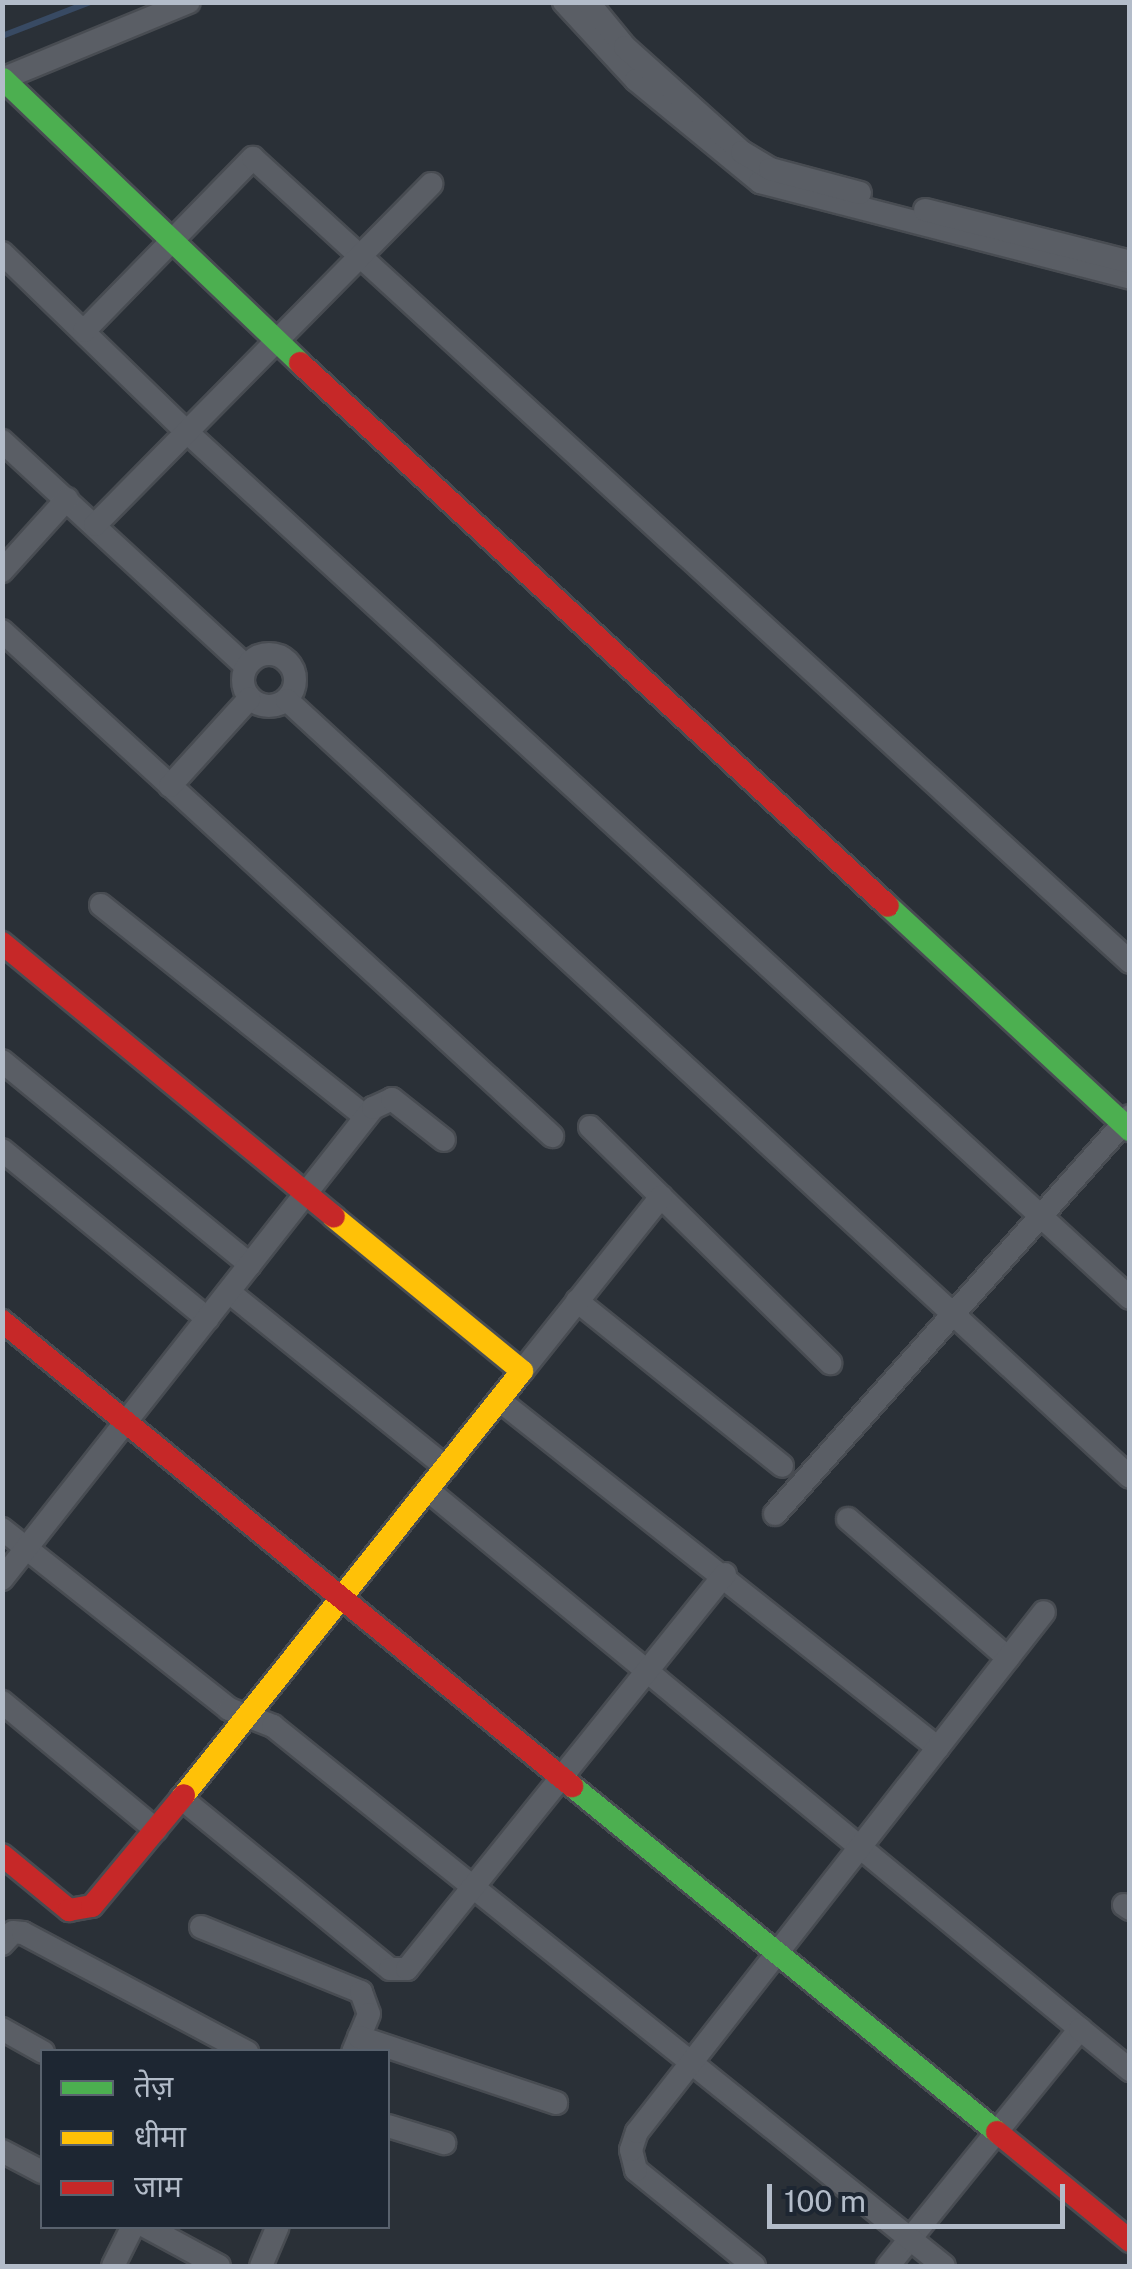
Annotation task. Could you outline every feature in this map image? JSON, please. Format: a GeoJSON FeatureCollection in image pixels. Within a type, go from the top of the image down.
{"type":"FeatureCollection","features":[{"type":"Feature","properties":{"kind":"street"},"geometry":{"type":"LineString","coordinates":[[189,2],[3,79],[169,242],[1127,1123],[775,1514]]}},
{"type":"Feature","properties":{"kind":"street"},"geometry":{"type":"LineString","coordinates":[[564,2],[636,80],[760,182],[1130,278]]}},
{"type":"Feature","properties":{"kind":"street"},"geometry":{"type":"LineString","coordinates":[[588,2],[660,80],[770,170],[1130,262]]}},
{"type":"Feature","properties":{"kind":"street"},"geometry":{"type":"LineString","coordinates":[[84,331],[253,158],[1130,962]]}},
{"type":"Feature","properties":{"kind":"street"},"geometry":{"type":"LineString","coordinates":[[95,525],[431,184]]}},
{"type":"Feature","properties":{"kind":"street"},"geometry":{"type":"LineString","coordinates":[[2,252],[188,432],[1130,1298]]}},
{"type":"Feature","properties":{"kind":"street"},"geometry":{"type":"LineString","coordinates":[[2,441],[246,666]]}},
{"type":"Feature","properties":{"kind":"street"},"geometry":{"type":"LineString","coordinates":[[2,572],[67,499]]}},
{"type":"Feature","properties":{"kind":"street"},"geometry":{"type":"LineString","coordinates":[[2,632],[552,1136]]}},
{"type":"Feature","properties":{"kind":"street"},"geometry":{"type":"LineString","coordinates":[[270,654],[286,660],[295,676],[287,700],[272,707],[249,698],[242,684],[246,666],[270,654]]}},
{"type":"Feature","properties":{"kind":"street"},"geometry":{"type":"LineString","coordinates":[[170,786],[249,698]]}},
{"type":"Feature","properties":{"kind":"street"},"geometry":{"type":"LineString","coordinates":[[287,700],[1130,1476]]}},
{"type":"Feature","properties":{"kind":"street"},"geometry":{"type":"LineString","coordinates":[[101,905],[366,1116]]}},
{"type":"Feature","properties":{"kind":"street"},"geometry":{"type":"LineString","coordinates":[[2,943],[522,1371]]}},
{"type":"Feature","properties":{"kind":"street"},"geometry":{"type":"LineString","coordinates":[[2,1061],[250,1266]]}},
{"type":"Feature","properties":{"kind":"street"},"geometry":{"type":"LineString","coordinates":[[2,1579],[366,1116],[392,1099],[444,1140]]}},
{"type":"Feature","properties":{"kind":"street"},"geometry":{"type":"LineString","coordinates":[[590,1127],[830,1363]]}},
{"type":"Feature","properties":{"kind":"street"},"geometry":{"type":"LineString","coordinates":[[2,1150],[208,1319]]}},
{"type":"Feature","properties":{"kind":"street"},"geometry":{"type":"LineString","coordinates":[[2,1854],[70,1910],[82,1912],[156,1830],[344,1600],[660,1197]]}},
{"type":"Feature","properties":{"kind":"street"},"geometry":{"type":"LineString","coordinates":[[229,1292],[446,1467]]}},
{"type":"Feature","properties":{"kind":"street"},"geometry":{"type":"LineString","coordinates":[[578,1301],[782,1466]]}},
{"type":"Feature","properties":{"kind":"street"},"geometry":{"type":"LineString","coordinates":[[2,1321],[1130,2240]]}},
{"type":"Feature","properties":{"kind":"street"},"geometry":{"type":"LineString","coordinates":[[499,1400],[725,1574],[938,1748]]}},
{"type":"Feature","properties":{"kind":"street"},"geometry":{"type":"LineString","coordinates":[[429,1490],[1130,2070]]}},
{"type":"Feature","properties":{"kind":"street"},"geometry":{"type":"LineString","coordinates":[[848,1519],[1008,1658]]}},
{"type":"Feature","properties":{"kind":"street"},"geometry":{"type":"LineString","coordinates":[[2,1530],[229,1709],[273,1726],[944,2266]]}},
{"type":"Feature","properties":{"kind":"street"},"geometry":{"type":"LineString","coordinates":[[182,1798],[390,1969],[408,1970],[725,1574]]}},
{"type":"Feature","properties":{"kind":"street"},"geometry":{"type":"LineString","coordinates":[[754,2266],[636,2170],[631,2150],[637,2132],[1044,1612]]}},
{"type":"Feature","properties":{"kind":"street"},"geometry":{"type":"LineString","coordinates":[[2,1702],[156,1830]]}},
{"type":"Feature","properties":{"kind":"street"},"geometry":{"type":"LineString","coordinates":[[201,1926],[362,1992],[369,2014],[356,2044]]}},
{"type":"Feature","properties":{"kind":"street"},"geometry":{"type":"LineString","coordinates":[[2,1944],[13,1932],[23,1933],[242,2049]]}},
{"type":"Feature","properties":{"kind":"street"},"geometry":{"type":"LineString","coordinates":[[888,2266],[1080,2029]]}},
{"type":"Feature","properties":{"kind":"street"},"geometry":{"type":"LineString","coordinates":[[2,2030],[40,2050]]}},
{"type":"Feature","properties":{"kind":"street"},"geometry":{"type":"LineString","coordinates":[[390,2054],[556,2103]]}},
{"type":"Feature","properties":{"kind":"street"},"geometry":{"type":"LineString","coordinates":[[390,2127],[444,2143]]}},
{"type":"Feature","properties":{"kind":"street"},"geometry":{"type":"LineString","coordinates":[[2,2151],[40,2171]]}},
{"type":"Feature","properties":{"kind":"street"},"geometry":{"type":"LineString","coordinates":[[113,2266],[132,2229]]}},
{"type":"Feature","properties":{"kind":"street"},"geometry":{"type":"LineString","coordinates":[[151,2229],[219,2266]]}},
{"type":"Feature","properties":{"kind":"street"},"geometry":{"type":"LineString","coordinates":[[261,2266],[277,2229]]}},
{"type":"Feature","properties":{"kind":"waterway"},"geometry":{"type":"LineString","coordinates":[[2,36],[90,2]]}},
{"type":"Feature","properties":{"kind":"traffic: fast"},"geometry":{"type":"LineString","coordinates":[[3,79],[300,363]]}},
{"type":"Feature","properties":{"kind":"traffic: fast"},"geometry":{"type":"LineString","coordinates":[[888,906],[1130,1130]]}},
{"type":"Feature","properties":{"kind":"traffic: fast"},"geometry":{"type":"LineString","coordinates":[[572,1786],[997,2132]]}},
{"type":"Feature","properties":{"kind":"traffic: slow"},"geometry":{"type":"LineString","coordinates":[[184,1795],[522,1371],[334,1217]]}},
{"type":"Feature","properties":{"kind":"traffic: jam"},"geometry":{"type":"LineString","coordinates":[[300,363],[888,906]]}},
{"type":"Feature","properties":{"kind":"traffic: jam"},"geometry":{"type":"LineString","coordinates":[[2,943],[334,1217]]}},
{"type":"Feature","properties":{"kind":"traffic: jam"},"geometry":{"type":"LineString","coordinates":[[2,1321],[572,1786]]}},
{"type":"Feature","properties":{"kind":"traffic: jam"},"geometry":{"type":"LineString","coordinates":[[2,1855],[69,1910],[92,1906],[184,1795]]}},
{"type":"Feature","properties":{"kind":"traffic: jam"},"geometry":{"type":"LineString","coordinates":[[997,2132],[1130,2241]]}}]}
